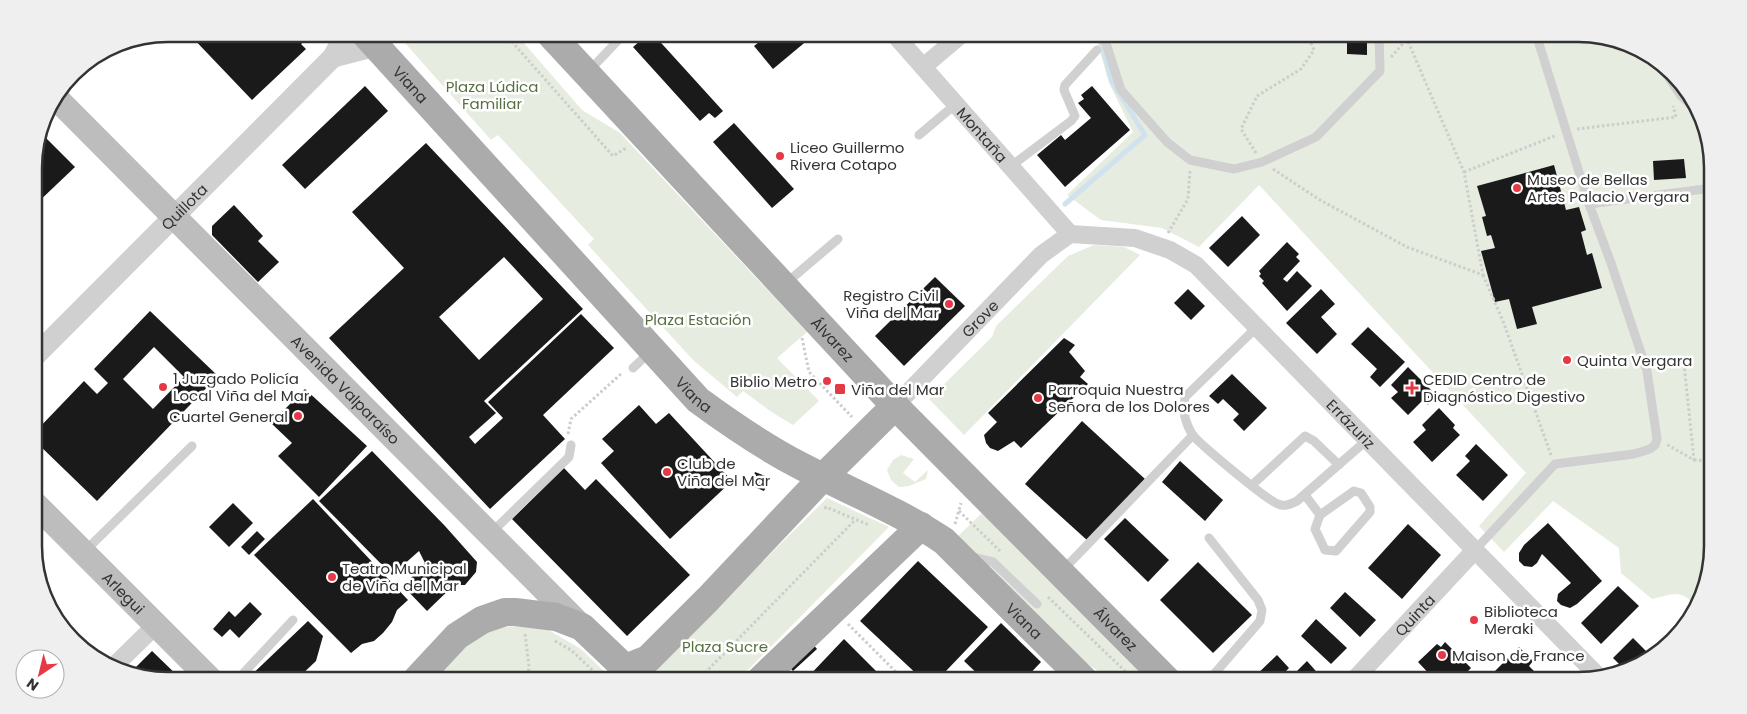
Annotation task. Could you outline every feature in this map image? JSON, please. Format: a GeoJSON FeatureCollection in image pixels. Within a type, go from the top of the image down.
{"type":"FeatureCollection","features":[{"type":"Feature","properties":{"kind":"main road","name":"Viana"},"geometry":{"type":"LineString","coordinates":[[373,43],[698,400],[746,436],[921,526],[944,541],[1075,671]]}},
{"type":"Feature","properties":{"kind":"main road","name":"Álvarez"},"geometry":{"type":"LineString","coordinates":[[558,43],[895,406],[1158,671]]}},
{"type":"Feature","properties":{"kind":"main road","name":"Avenida Valparaíso"},"geometry":{"type":"LineString","coordinates":[[61,103],[582,627],[618,672]]}},
{"type":"Feature","properties":{"kind":"main road"},"geometry":{"type":"LineString","coordinates":[[629,672],[648,659],[895,406]]}},
{"type":"Feature","properties":{"kind":"main road","name":"Arlegui"},"geometry":{"type":"LineString","coordinates":[[42,511],[202,672]]}},
{"type":"Feature","properties":{"kind":"main road"},"geometry":{"type":"LineString","coordinates":[[769,672],[921,526]]}},
{"type":"Feature","properties":{"kind":"main road"},"geometry":{"type":"LineString","coordinates":[[424,672],[457,636],[482,620],[505,612],[556,617],[582,627]]}},
{"type":"Feature","properties":{"kind":"street","name":"Montaña"},"geometry":{"type":"LineString","coordinates":[[901,42],[1070,234]]}},
{"type":"Feature","properties":{"kind":"street"},"geometry":{"type":"LineString","coordinates":[[923,67],[952,42]]}},
{"type":"Feature","properties":{"kind":"street","name":"Quillota"},"geometry":{"type":"LineString","coordinates":[[43,349],[333,57],[340,43]]}},
{"type":"Feature","properties":{"kind":"street"},"geometry":{"type":"LineString","coordinates":[[333,57],[364,43]]}},
{"type":"Feature","properties":{"kind":"street","name":"Errázuriz"},"geometry":{"type":"LineString","coordinates":[[1070,234],[1135,238],[1161,246],[1196,265],[1592,670]]}},
{"type":"Feature","properties":{"kind":"street","name":"Grove"},"geometry":{"type":"LineString","coordinates":[[895,406],[1041,255],[1070,234]]}},
{"type":"Feature","properties":{"kind":"street","name":"Quinta"},"geometry":{"type":"LineString","coordinates":[[1362,671],[1475,550]]}},
{"type":"Feature","properties":{"kind":"street"},"geometry":{"type":"LineString","coordinates":[[119,661],[156,625]]}},
{"type":"Feature","properties":{"kind":"lane"},"geometry":{"type":"LineString","coordinates":[[1106,42],[1121,90],[1167,142],[1190,160],[1234,169],[1262,162],[1316,137],[1380,71],[1379,42]]}},
{"type":"Feature","properties":{"kind":"lane"},"geometry":{"type":"LineString","coordinates":[[1475,550],[1555,464],[1634,454],[1650,449],[1655,445],[1657,439],[1647,371],[1589,204],[1539,42]]}},
{"type":"Feature","properties":{"kind":"lane"},"geometry":{"type":"LineString","coordinates":[[586,73],[616,43]]}},
{"type":"Feature","properties":{"kind":"lane"},"geometry":{"type":"LineString","coordinates":[[1010,167],[1075,116],[1064,90],[1065,85],[1097,50]]}},
{"type":"Feature","properties":{"kind":"lane"},"geometry":{"type":"LineString","coordinates":[[919,135],[956,104]]}},
{"type":"Feature","properties":{"kind":"lane"},"geometry":{"type":"LineString","coordinates":[[1589,204],[1704,189]]}},
{"type":"Feature","properties":{"kind":"lane"},"geometry":{"type":"LineString","coordinates":[[783,286],[838,239]]}},
{"type":"Feature","properties":{"kind":"lane"},"geometry":{"type":"LineString","coordinates":[[1257,327],[1185,397],[1183,412],[1193,435],[1252,486],[1277,504],[1286,506],[1297,501],[1368,440]]}},
{"type":"Feature","properties":{"kind":"lane"},"geometry":{"type":"LineString","coordinates":[[633,368],[653,350]]}},
{"type":"Feature","properties":{"kind":"lane"},"geometry":{"type":"LineString","coordinates":[[1061,572],[1193,435]]}},
{"type":"Feature","properties":{"kind":"lane"},"geometry":{"type":"LineString","coordinates":[[1252,486],[1305,436],[1314,441],[1339,465]]}},
{"type":"Feature","properties":{"kind":"lane"},"geometry":{"type":"LineString","coordinates":[[490,534],[569,457],[571,445]]}},
{"type":"Feature","properties":{"kind":"lane"},"geometry":{"type":"LineString","coordinates":[[84,552],[192,446]]}},
{"type":"Feature","properties":{"kind":"lane"},"geometry":{"type":"LineString","coordinates":[[1354,491],[1361,493],[1370,507],[1368,516],[1336,551],[1325,550],[1315,529],[1320,515],[1354,491]]}},
{"type":"Feature","properties":{"kind":"lane"},"geometry":{"type":"LineString","coordinates":[[1304,495],[1320,515]]}},
{"type":"Feature","properties":{"kind":"lane"},"geometry":{"type":"LineString","coordinates":[[1209,538],[1258,600],[1262,610],[1260,621],[1217,671]]}},
{"type":"Feature","properties":{"kind":"lane"},"geometry":{"type":"LineString","coordinates":[[955,552],[993,562],[1037,604]]}},
{"type":"Feature","properties":{"kind":"lane"},"geometry":{"type":"LineString","coordinates":[[245,672],[293,620]]}},
{"type":"Feature","properties":{"kind":"path"},"geometry":{"type":"LineString","coordinates":[[1311,42],[1314,50],[1301,70],[1257,96],[1241,129],[1262,162],[1320,200],[1407,246],[1483,275]]}},
{"type":"Feature","properties":{"kind":"path"},"geometry":{"type":"LineString","coordinates":[[1380,71],[1404,42]]}},
{"type":"Feature","properties":{"kind":"path"},"geometry":{"type":"LineString","coordinates":[[1408,42],[1464,172],[1483,275],[1504,321],[1555,464]]}},
{"type":"Feature","properties":{"kind":"path"},"geometry":{"type":"LineString","coordinates":[[513,43],[613,156],[626,148]]}},
{"type":"Feature","properties":{"kind":"path"},"geometry":{"type":"LineString","coordinates":[[1161,246],[1188,199],[1190,160]]}},
{"type":"Feature","properties":{"kind":"path"},"geometry":{"type":"LineString","coordinates":[[801,335],[809,372],[852,417]]}},
{"type":"Feature","properties":{"kind":"path"},"geometry":{"type":"LineString","coordinates":[[1647,371],[1684,364],[1694,460]]}},
{"type":"Feature","properties":{"kind":"path"},"geometry":{"type":"LineString","coordinates":[[1657,439],[1694,460],[1704,461]]}},
{"type":"Feature","properties":{"kind":"path"},"geometry":{"type":"LineString","coordinates":[[826,507],[872,527]]}},
{"type":"Feature","properties":{"kind":"path"},"geometry":{"type":"LineString","coordinates":[[706,672],[855,520]]}},
{"type":"Feature","properties":{"kind":"path"},"geometry":{"type":"LineString","coordinates":[[834,609],[896,671]]}},
{"type":"Feature","properties":{"kind":"path"},"geometry":{"type":"LineString","coordinates":[[516,634],[525,632],[534,634]]}},
{"type":"Feature","properties":{"kind":"path"},"geometry":{"type":"LineString","coordinates":[[550,639],[614,672]]}},
{"type":"Feature","properties":{"kind":"green space","name":"Quinta Vergara"},"geometry":{"type":"Polygon","coordinates":[[[1097,42],[1579,42],[1619,49],[1634,55],[1662,74],[1679,92],[1695,120],[1703,152],[1704,168],[1704,546],[1700,578],[1691,602],[1684,596],[1675,594],[1652,599],[1621,573],[1619,548],[1553,501],[1504,552],[1479,526],[1526,473],[1259,185],[1199,247],[1162,228],[1101,220],[1067,195],[1133,132],[1109,83],[1097,42]]]}},
{"type":"Feature","properties":{"kind":"green space"},"geometry":{"type":"Polygon","coordinates":[[[405,43],[524,43],[582,110],[620,133],[807,332],[777,358],[819,401],[793,425],[743,391],[737,397],[693,360],[588,245],[594,239],[498,135],[491,140],[405,43]]]}},
{"type":"Feature","properties":{"kind":"green space"},"geometry":{"type":"Polygon","coordinates":[[[1094,245],[1124,247],[1140,255],[964,435],[929,399],[992,337],[996,326],[1068,256],[1094,245]]]}},
{"type":"Feature","properties":{"kind":"green space"},"geometry":{"type":"Polygon","coordinates":[[[901,455],[914,459],[903,473],[915,482],[928,470],[926,479],[909,486],[899,487],[891,480],[887,470],[893,460],[901,455]]]}},
{"type":"Feature","properties":{"kind":"green space","name":"Plaza Sucre"},"geometry":{"type":"Polygon","coordinates":[[[827,498],[889,527],[746,672],[651,672],[827,498]]]}},
{"type":"Feature","properties":{"kind":"green space"},"geometry":{"type":"Polygon","coordinates":[[[982,513],[1138,671],[1098,671],[1070,652],[957,537],[982,513]]]}},
{"type":"Feature","properties":{"kind":"green space"},"geometry":{"type":"Polygon","coordinates":[[[501,626],[545,628],[581,649],[604,672],[441,672],[476,634],[501,626]]]}},
{"type":"Feature","properties":{"kind":"building"},"geometry":{"type":"Polygon","coordinates":[[[1347,42],[1367,42],[1367,55],[1347,54],[1347,42]]]}},
{"type":"Feature","properties":{"kind":"building"},"geometry":{"type":"Polygon","coordinates":[[[198,43],[302,43],[301,44],[306,49],[252,100],[198,43]]]}},
{"type":"Feature","properties":{"kind":"building"},"geometry":{"type":"Polygon","coordinates":[[[638,43],[661,43],[723,111],[715,118],[709,113],[700,121],[633,47],[638,43]]]}},
{"type":"Feature","properties":{"kind":"building"},"geometry":{"type":"Polygon","coordinates":[[[758,43],[805,43],[773,69],[754,46],[758,43]]]}},
{"type":"Feature","properties":{"kind":"building"},"geometry":{"type":"Polygon","coordinates":[[[365,86],[388,111],[305,189],[282,165],[365,86]]]}},
{"type":"Feature","properties":{"kind":"building"},"geometry":{"type":"Polygon","coordinates":[[[1092,86],[1130,130],[1065,187],[1037,155],[1061,135],[1065,140],[1091,118],[1078,103],[1084,99],[1081,95],[1092,86]]]}},
{"type":"Feature","properties":{"kind":"building"},"geometry":{"type":"Polygon","coordinates":[[[734,123],[794,189],[772,208],[713,142],[734,123]]]}},
{"type":"Feature","properties":{"kind":"building"},"geometry":{"type":"Polygon","coordinates":[[[47,139],[75,167],[43,198],[43,160],[47,139]]]}},
{"type":"Feature","properties":{"kind":"building"},"geometry":{"type":"Polygon","coordinates":[[[426,143],[583,309],[484,401],[496,413],[469,437],[475,444],[503,418],[488,402],[581,314],[614,348],[543,415],[565,439],[490,509],[329,338],[404,268],[352,212],[426,143]],[[504,257],[439,317],[479,360],[543,299],[504,257]]]}},
{"type":"Feature","properties":{"kind":"building"},"geometry":{"type":"Polygon","coordinates":[[[1684,159],[1686,178],[1654,180],[1653,161],[1684,159]]]}},
{"type":"Feature","properties":{"kind":"building"},"geometry":{"type":"Polygon","coordinates":[[[1554,165],[1566,210],[1579,207],[1586,230],[1581,232],[1587,255],[1592,253],[1602,288],[1532,307],[1537,324],[1517,329],[1509,299],[1495,302],[1481,251],[1495,248],[1491,235],[1487,236],[1482,217],[1486,216],[1477,186],[1554,165]]]}},
{"type":"Feature","properties":{"kind":"building"},"geometry":{"type":"Polygon","coordinates":[[[234,205],[263,236],[258,241],[279,262],[258,282],[212,235],[212,226],[234,205]]]}},
{"type":"Feature","properties":{"kind":"building"},"geometry":{"type":"Polygon","coordinates":[[[1242,216],[1260,235],[1228,267],[1209,248],[1242,216]]]}},
{"type":"Feature","properties":{"kind":"building"},"geometry":{"type":"Polygon","coordinates":[[[1287,242],[1299,254],[1296,257],[1300,261],[1283,279],[1287,282],[1297,271],[1312,286],[1287,311],[1262,283],[1264,281],[1259,276],[1261,274],[1259,271],[1287,242]]]}},
{"type":"Feature","properties":{"kind":"building"},"geometry":{"type":"Polygon","coordinates":[[[935,277],[965,306],[904,366],[875,336],[935,277]]]}},
{"type":"Feature","properties":{"kind":"building"},"geometry":{"type":"Polygon","coordinates":[[[1188,289],[1205,306],[1191,320],[1174,303],[1188,289]]]}},
{"type":"Feature","properties":{"kind":"building"},"geometry":{"type":"Polygon","coordinates":[[[1321,289],[1335,304],[1321,317],[1337,334],[1317,354],[1286,323],[1321,289]]]}},
{"type":"Feature","properties":{"kind":"building"},"geometry":{"type":"Polygon","coordinates":[[[150,311],[218,376],[97,501],[42,448],[42,424],[84,381],[97,394],[108,383],[94,369],[150,311]],[[154,347],[123,379],[153,409],[184,377],[154,347]]]}},
{"type":"Feature","properties":{"kind":"building"},"geometry":{"type":"Polygon","coordinates":[[[1368,327],[1405,362],[1380,387],[1370,377],[1377,369],[1351,344],[1368,327]]]}},
{"type":"Feature","properties":{"kind":"building","name":"Parroquia Nuestra Señora de los Dolores"},"geometry":{"type":"Polygon","coordinates":[[[1064,338],[1075,345],[1069,352],[1085,371],[1080,377],[1088,384],[1021,448],[1014,441],[998,451],[990,448],[986,443],[984,435],[997,422],[988,413],[1064,338]]]}},
{"type":"Feature","properties":{"kind":"building","name":"CEDID Centro de Diagnóstico Digestivo"},"geometry":{"type":"Polygon","coordinates":[[[1408,367],[1437,396],[1428,405],[1423,400],[1408,415],[1391,398],[1398,392],[1391,385],[1408,367]]]}},
{"type":"Feature","properties":{"kind":"building"},"geometry":{"type":"Polygon","coordinates":[[[1232,374],[1267,408],[1244,431],[1233,420],[1239,414],[1223,399],[1218,404],[1209,396],[1232,374]]]}},
{"type":"Feature","properties":{"kind":"building"},"geometry":{"type":"Polygon","coordinates":[[[305,389],[367,446],[319,497],[278,456],[292,443],[271,423],[305,389]]]}},
{"type":"Feature","properties":{"kind":"building","name":"Club de Viña del Mar"},"geometry":{"type":"Polygon","coordinates":[[[639,405],[656,424],[669,413],[732,481],[670,539],[601,463],[614,451],[602,439],[639,405]]]}},
{"type":"Feature","properties":{"kind":"building"},"geometry":{"type":"Polygon","coordinates":[[[1439,408],[1455,425],[1453,428],[1460,435],[1432,462],[1413,442],[1426,430],[1422,425],[1439,408]]]}},
{"type":"Feature","properties":{"kind":"building"},"geometry":{"type":"Polygon","coordinates":[[[1082,421],[1145,479],[1088,541],[1025,484],[1082,421]]]}},
{"type":"Feature","properties":{"kind":"building"},"geometry":{"type":"Polygon","coordinates":[[[1476,444],[1508,475],[1483,501],[1456,475],[1470,461],[1465,456],[1476,444]]]}},
{"type":"Feature","properties":{"kind":"building"},"geometry":{"type":"Polygon","coordinates":[[[372,451],[477,562],[476,572],[465,585],[454,585],[427,611],[403,586],[425,563],[419,551],[392,575],[319,501],[372,451]]]}},
{"type":"Feature","properties":{"kind":"building"},"geometry":{"type":"Polygon","coordinates":[[[1180,461],[1223,500],[1205,521],[1162,482],[1180,461]]]}},
{"type":"Feature","properties":{"kind":"building"},"geometry":{"type":"Polygon","coordinates":[[[564,468],[585,490],[596,479],[690,575],[627,636],[512,519],[564,468]]]}},
{"type":"Feature","properties":{"kind":"building"},"geometry":{"type":"Polygon","coordinates":[[[755,472],[770,478],[764,491],[750,485],[755,472]]]}},
{"type":"Feature","properties":{"kind":"building","name":"Teatro Municipal de Viña del Mar"},"geometry":{"type":"Polygon","coordinates":[[[313,499],[408,600],[397,610],[392,622],[383,633],[374,641],[362,644],[351,653],[254,555],[313,499]]]}},
{"type":"Feature","properties":{"kind":"building"},"geometry":{"type":"Polygon","coordinates":[[[233,503],[253,523],[229,547],[209,527],[233,503]]]}},
{"type":"Feature","properties":{"kind":"building"},"geometry":{"type":"Polygon","coordinates":[[[1125,518],[1169,560],[1148,582],[1104,539],[1125,518]]]}},
{"type":"Feature","properties":{"kind":"building"},"geometry":{"type":"Polygon","coordinates":[[[1548,523],[1602,581],[1570,608],[1561,605],[1557,601],[1558,594],[1571,583],[1542,554],[1537,563],[1532,567],[1524,566],[1519,561],[1519,553],[1524,545],[1548,523]]]}},
{"type":"Feature","properties":{"kind":"building"},"geometry":{"type":"Polygon","coordinates":[[[1408,524],[1441,555],[1402,599],[1368,568],[1408,524]]]}},
{"type":"Feature","properties":{"kind":"building"},"geometry":{"type":"Polygon","coordinates":[[[257,531],[265,539],[249,555],[241,547],[257,531]]]}},
{"type":"Feature","properties":{"kind":"building"},"geometry":{"type":"Polygon","coordinates":[[[918,561],[988,627],[946,671],[914,671],[860,621],[918,561]]]}},
{"type":"Feature","properties":{"kind":"building"},"geometry":{"type":"Polygon","coordinates":[[[1198,562],[1252,615],[1213,653],[1160,600],[1198,562]]]}},
{"type":"Feature","properties":{"kind":"building"},"geometry":{"type":"Polygon","coordinates":[[[1618,586],[1639,606],[1601,644],[1581,623],[1618,586]]]}},
{"type":"Feature","properties":{"kind":"building"},"geometry":{"type":"Polygon","coordinates":[[[1345,592],[1376,620],[1360,637],[1330,608],[1345,592]]]}},
{"type":"Feature","properties":{"kind":"building"},"geometry":{"type":"Polygon","coordinates":[[[250,602],[262,614],[239,638],[230,629],[222,637],[213,629],[229,611],[235,617],[250,602]]]}},
{"type":"Feature","properties":{"kind":"building"},"geometry":{"type":"Polygon","coordinates":[[[1316,619],[1347,648],[1331,664],[1301,636],[1316,619]]]}},
{"type":"Feature","properties":{"kind":"building"},"geometry":{"type":"Polygon","coordinates":[[[308,621],[323,636],[316,661],[305,672],[254,672],[308,621]]]}},
{"type":"Feature","properties":{"kind":"building"},"geometry":{"type":"Polygon","coordinates":[[[1001,623],[1041,662],[1032,671],[975,671],[964,661],[1001,623]]]}},
{"type":"Feature","properties":{"kind":"building"},"geometry":{"type":"Polygon","coordinates":[[[1633,638],[1647,652],[1619,664],[1613,658],[1633,638]]]}},
{"type":"Feature","properties":{"kind":"building"},"geometry":{"type":"Polygon","coordinates":[[[844,639],[877,672],[813,672],[844,639]]]}},
{"type":"Feature","properties":{"kind":"building","name":"Maison de France"},"geometry":{"type":"Polygon","coordinates":[[[1445,642],[1471,668],[1468,671],[1427,671],[1418,662],[1437,644],[1441,647],[1445,642]]]}},
{"type":"Feature","properties":{"kind":"building"},"geometry":{"type":"Polygon","coordinates":[[[812,643],[817,649],[793,671],[788,666],[812,643]]]}},
{"type":"Feature","properties":{"kind":"building"},"geometry":{"type":"Polygon","coordinates":[[[1519,647],[1533,661],[1529,666],[1534,671],[1495,671],[1519,647]]]}},
{"type":"Feature","properties":{"kind":"building"},"geometry":{"type":"Polygon","coordinates":[[[152,651],[174,672],[152,670],[136,667],[152,651]]]}},
{"type":"Feature","properties":{"kind":"building"},"geometry":{"type":"Polygon","coordinates":[[[1277,655],[1289,668],[1286,671],[1260,671],[1277,655]]]}},
{"type":"Feature","properties":{"kind":"building"},"geometry":{"type":"Polygon","coordinates":[[[1307,661],[1316,671],[1297,671],[1307,661]]]}},
{"type":"Feature","properties":{"kind":"waterway"},"geometry":{"type":"LineString","coordinates":[[1065,204],[1145,135],[1112,82],[1101,42]]}},
{"type":"Feature","properties":{"kind":"place","name":"Liceo Guillermo Rivera Cotapo"},"geometry":{"type":"Point","coordinates":[780,156]}},
{"type":"Feature","properties":{"kind":"place","name":"Museo de Bellas Artes Palacio Vergara"},"geometry":{"type":"Point","coordinates":[1517,188]}},
{"type":"Feature","properties":{"kind":"place","name":"Registro Civil Viña del Mar"},"geometry":{"type":"Point","coordinates":[949,304]}},
{"type":"Feature","properties":{"kind":"place","name":"Quinta Vergara"},"geometry":{"type":"Point","coordinates":[1567,360]}},
{"type":"Feature","properties":{"kind":"place","name":"Biblio Metro"},"geometry":{"type":"Point","coordinates":[827,381]}},
{"type":"Feature","properties":{"kind":"place","name":"1 Juzgado Policía Local Viña del Mar"},"geometry":{"type":"Point","coordinates":[163,387]}},
{"type":"Feature","properties":{"kind":"place","name":"CEDID Centro de Diagnóstico Digestivo"},"geometry":{"type":"Point","coordinates":[1412,388]}},
{"type":"Feature","properties":{"kind":"place","name":"Viña del Mar"},"geometry":{"type":"Point","coordinates":[840,389]}},
{"type":"Feature","properties":{"kind":"place","name":"Parroquia Nuestra Señora de los Dolores"},"geometry":{"type":"Point","coordinates":[1038,398]}},
{"type":"Feature","properties":{"kind":"place","name":"Cuartel General"},"geometry":{"type":"Point","coordinates":[298,416]}},
{"type":"Feature","properties":{"kind":"place","name":"Club de Viña del Mar"},"geometry":{"type":"Point","coordinates":[667,472]}},
{"type":"Feature","properties":{"kind":"place","name":"Teatro Municipal de Viña del Mar"},"geometry":{"type":"Point","coordinates":[332,577]}},
{"type":"Feature","properties":{"kind":"place","name":"Biblioteca Meraki"},"geometry":{"type":"Point","coordinates":[1474,620]}},
{"type":"Feature","properties":{"kind":"place","name":"Maison de France"},"geometry":{"type":"Point","coordinates":[1442,655]}},
{"type":"Feature","properties":{"kind":"park label","name":"Plaza Lúdica Familiar"},"geometry":{"type":"Point","coordinates":[492,94]}},
{"type":"Feature","properties":{"kind":"park label","name":"Plaza Estación"},"geometry":{"type":"Point","coordinates":[698,319]}}]}
